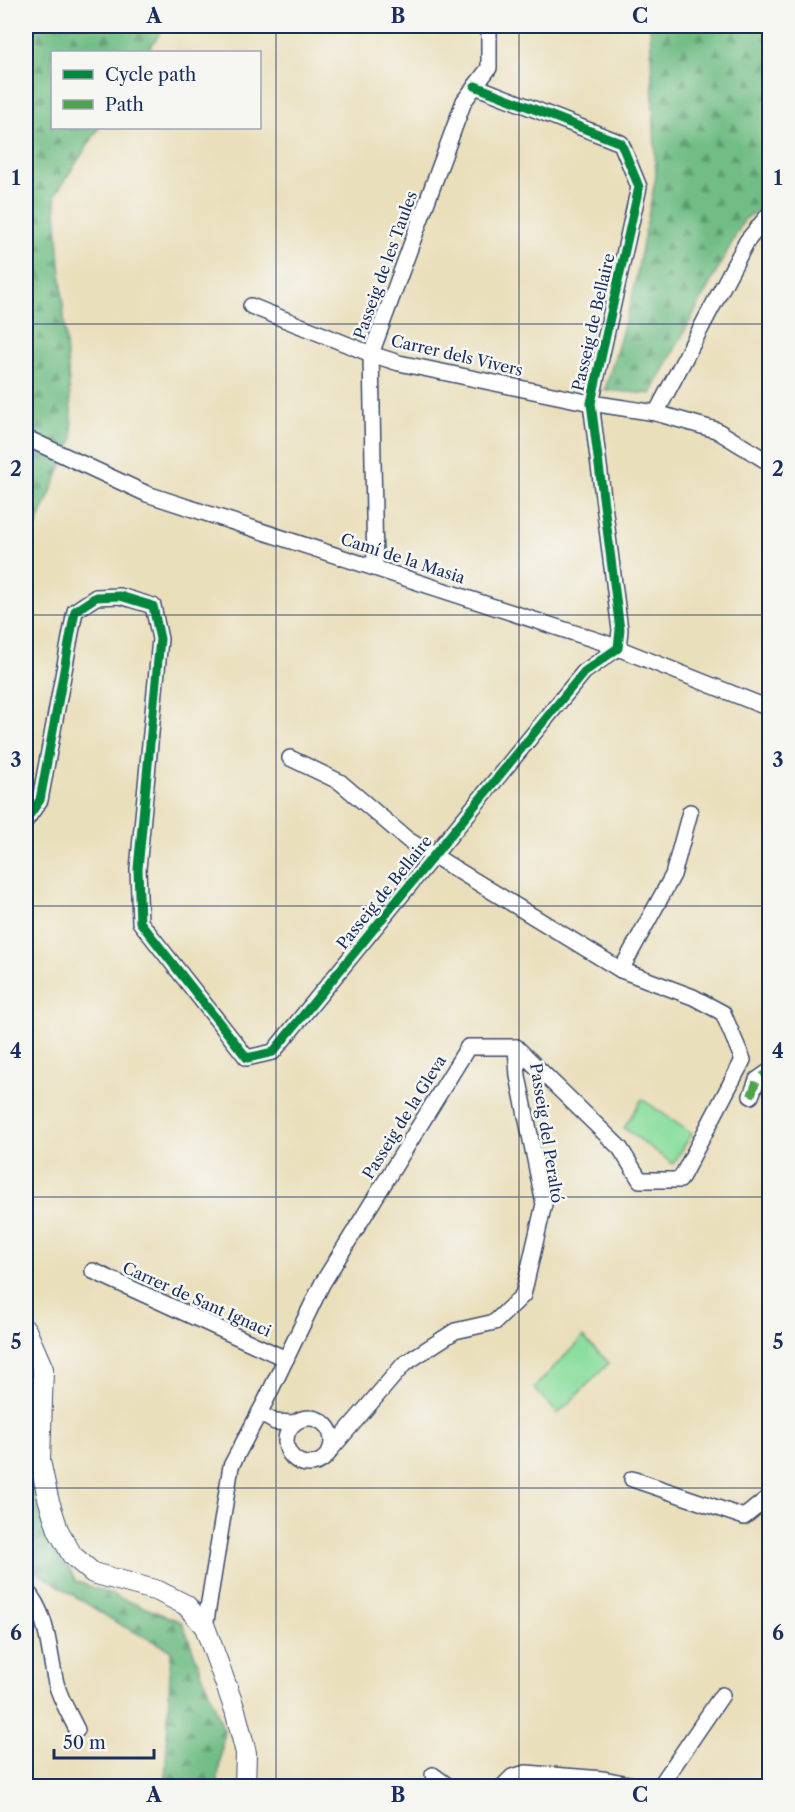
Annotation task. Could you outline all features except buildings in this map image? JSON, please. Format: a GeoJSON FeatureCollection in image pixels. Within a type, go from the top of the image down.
{"type":"FeatureCollection","features":[{"type":"Feature","properties":{"kind":"street","name":"Passeig de les Taules"},"geometry":{"type":"LineString","coordinates":[[375,567],[371,354],[464,101],[489,68],[489,26]]}},
{"type":"Feature","properties":{"kind":"street","name":"Passeig de Bellaire"},"geometry":{"type":"LineString","coordinates":[[26,820],[40,800],[75,611],[96,597],[120,596],[153,606],[159,639],[138,868],[140,922],[248,1058],[273,1052],[584,672],[618,648],[620,630],[591,403],[639,188],[621,143],[475,86]]}},
{"type":"Feature","properties":{"kind":"street"},"geometry":{"type":"LineString","coordinates":[[656,413],[747,241],[770,213]]}},
{"type":"Feature","properties":{"kind":"street","name":"Carrer dels Vivers"},"geometry":{"type":"LineString","coordinates":[[251,306],[399,363],[591,403],[656,413],[716,430],[770,463]]}},
{"type":"Feature","properties":{"kind":"street","name":"Camí de la Masia"},"geometry":{"type":"LineString","coordinates":[[26,440],[33,441],[147,494],[618,648],[766,706],[770,710]]}},
{"type":"Feature","properties":{"kind":"street"},"geometry":{"type":"LineString","coordinates":[[290,758],[340,782],[408,840],[621,970],[693,997],[723,1013],[743,1060],[680,1180],[640,1180],[620,1148],[516,1047]]}},
{"type":"Feature","properties":{"kind":"street"},"geometry":{"type":"LineString","coordinates":[[621,970],[673,875],[690,812]]}},
{"type":"Feature","properties":{"kind":"street","name":"Passeig de la Gleva"},"geometry":{"type":"LineString","coordinates":[[205,1627],[231,1466],[322,1284],[468,1047],[516,1047]]}},
{"type":"Feature","properties":{"kind":"street","name":"Passeig del Peraltó"},"geometry":{"type":"LineString","coordinates":[[332,1448],[404,1364],[455,1330],[495,1322],[523,1295],[544,1204],[518,1076],[516,1047]]}},
{"type":"Feature","properties":{"kind":"street"},"geometry":{"type":"LineString","coordinates":[[751,1096],[757,1080],[770,1071]]}},
{"type":"Feature","properties":{"kind":"street","name":"Carrer de Sant Ignaci"},"geometry":{"type":"LineString","coordinates":[[93,1271],[286,1359]]}},
{"type":"Feature","properties":{"kind":"street"},"geometry":{"type":"LineString","coordinates":[[26,1330],[42,1369],[40,1461],[58,1530],[72,1555],[93,1573],[158,1591],[186,1605],[205,1627],[235,1710],[246,1754],[245,1786]]}},
{"type":"Feature","properties":{"kind":"street"},"geometry":{"type":"LineString","coordinates":[[259,1413],[275,1422],[294,1423]]}},
{"type":"Feature","properties":{"kind":"street"},"geometry":{"type":"LineString","coordinates":[[311,1417],[319,1419],[331,1431],[332,1448],[321,1462],[313,1464],[297,1461],[290,1454],[286,1437],[294,1423],[311,1417]]}},
{"type":"Feature","properties":{"kind":"street"},"geometry":{"type":"LineString","coordinates":[[632,1479],[744,1517],[770,1496]]}},
{"type":"Feature","properties":{"kind":"street"},"geometry":{"type":"LineString","coordinates":[[26,1590],[35,1600],[47,1630],[57,1684],[65,1706],[78,1730]]}},
{"type":"Feature","properties":{"kind":"street"},"geometry":{"type":"LineString","coordinates":[[660,1786],[722,1695]]}},
{"type":"Feature","properties":{"kind":"street"},"geometry":{"type":"LineString","coordinates":[[503,1786],[512,1777],[526,1773],[603,1779],[639,1786]]}},
{"type":"Feature","properties":{"kind":"street"},"geometry":{"type":"LineString","coordinates":[[433,1775],[448,1786]]}},
{"type":"Feature","properties":{"kind":"green space"},"geometry":{"type":"Polygon","coordinates":[[[26,26],[165,26],[148,51],[51,51],[51,129],[98,129],[55,195],[73,439],[26,551],[26,26]]]}},
{"type":"Feature","properties":{"kind":"green space"},"geometry":{"type":"Polygon","coordinates":[[[650,26],[770,26],[769,201],[744,220],[651,394],[605,390],[632,298],[656,176],[650,26]]]}},
{"type":"Feature","properties":{"kind":"green space"},"geometry":{"type":"Polygon","coordinates":[[[642,1099],[692,1134],[673,1164],[624,1128],[642,1099]]]}},
{"type":"Feature","properties":{"kind":"green space"},"geometry":{"type":"Polygon","coordinates":[[[583,1337],[609,1363],[558,1414],[534,1388],[583,1337]]]}},
{"type":"Feature","properties":{"kind":"green space"},"geometry":{"type":"Polygon","coordinates":[[[26,1375],[30,1384],[38,1511],[76,1581],[182,1622],[224,1730],[217,1786],[165,1786],[171,1650],[119,1624],[26,1565],[26,1375]]]}},
{"type":"Feature","properties":{"kind":"marked path"},"geometry":{"type":"LineString","coordinates":[[751,1096],[757,1080],[770,1071]]}},
{"type":"Feature","properties":{"kind":"cycle path"},"geometry":{"type":"LineString","coordinates":[[26,820],[40,800],[75,611],[96,597],[120,596],[153,606],[160,639],[138,869],[140,922],[247,1058],[273,1052],[584,672],[618,648],[620,630],[591,403],[639,187],[621,143],[475,86]]}}]}
